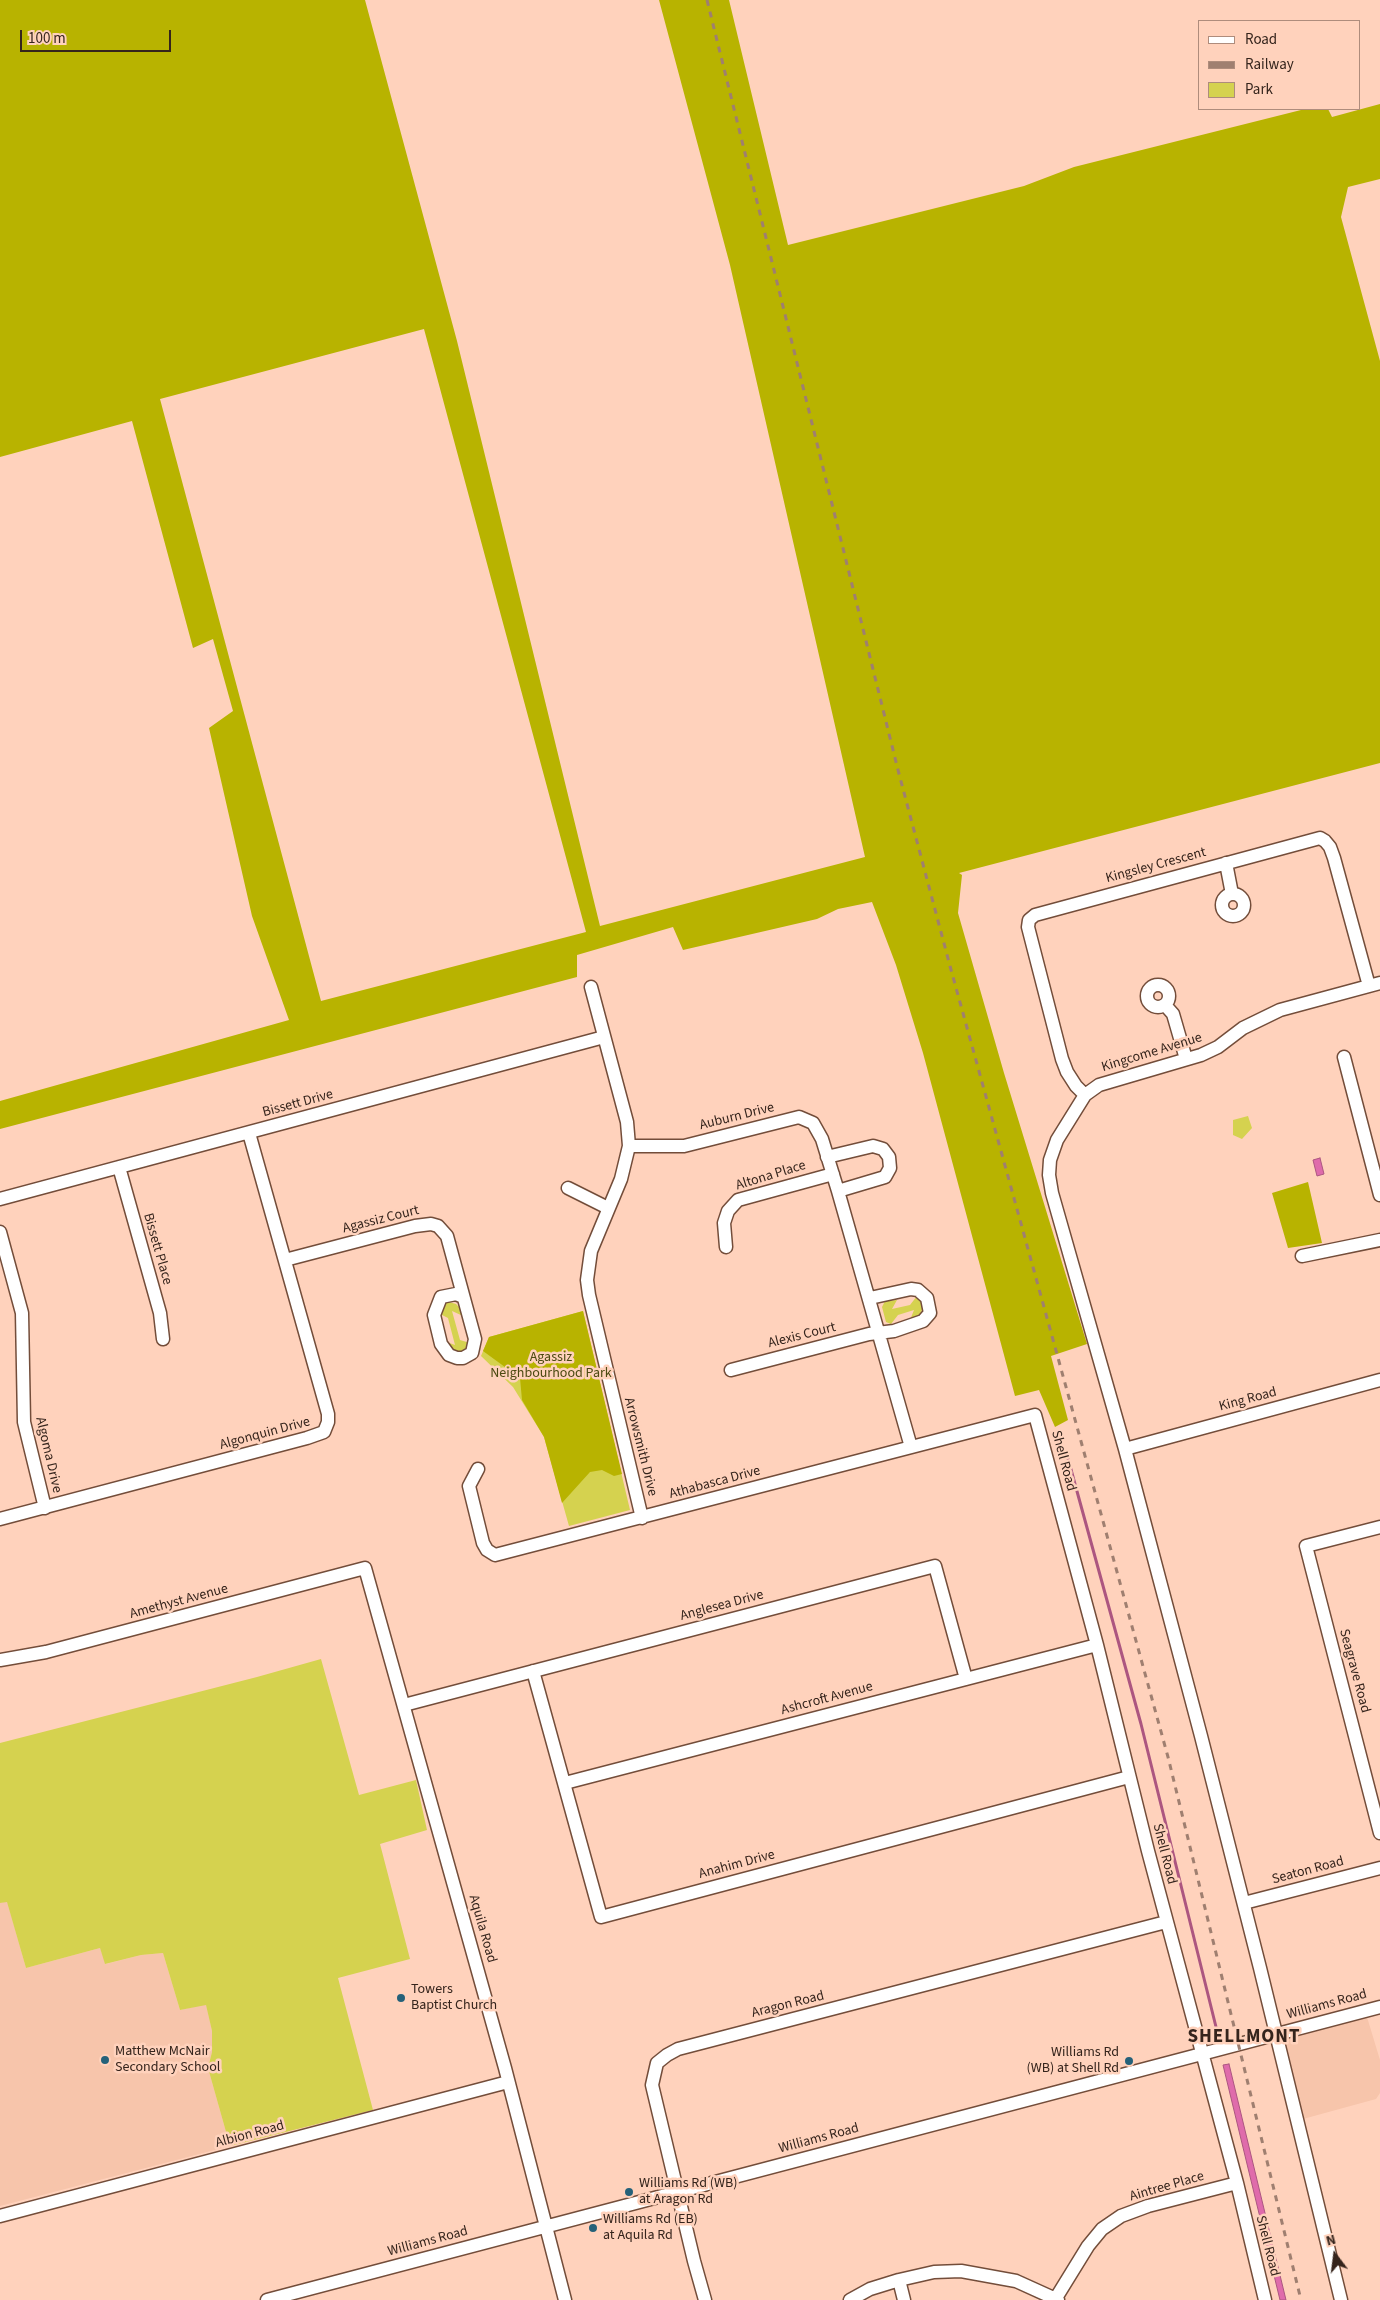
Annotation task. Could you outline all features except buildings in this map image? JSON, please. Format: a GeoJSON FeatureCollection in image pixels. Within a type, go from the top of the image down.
{"type":"FeatureCollection","features":[{"type":"Feature","properties":{"kind":"street","name":"Kingsley Crescent"},"geometry":{"type":"LineString","coordinates":[[1085,1095],[1076,1086],[1062,1059],[1030,940],[1029,920],[1042,912],[1320,838],[1325,841],[1334,858],[1374,984]]}},
{"type":"Feature","properties":{"kind":"street"},"geometry":{"type":"LineString","coordinates":[[1226,863],[1232,894]]}},
{"type":"Feature","properties":{"kind":"street","name":"Kingcome Avenue"},"geometry":{"type":"LineString","coordinates":[[1125,1449],[1049,1175],[1050,1160],[1057,1140],[1085,1095],[1099,1085],[1186,1059],[1218,1047],[1243,1028],[1280,1010],[1374,984]]}},
{"type":"Feature","properties":{"kind":"street","name":"Arrowsmith Drive"},"geometry":{"type":"LineString","coordinates":[[591,987],[627,1122],[629,1146],[621,1179],[592,1251],[588,1280],[589,1295],[642,1518]]}},
{"type":"Feature","properties":{"kind":"street"},"geometry":{"type":"LineString","coordinates":[[1165,1005],[1173,1014],[1186,1059]]}},
{"type":"Feature","properties":{"kind":"street","name":"Bissett Drive"},"geometry":{"type":"LineString","coordinates":[[0,1199],[604,1038]]}},
{"type":"Feature","properties":{"kind":"street"},"geometry":{"type":"LineString","coordinates":[[1344,1057],[1380,1195]]}},
{"type":"Feature","properties":{"kind":"street","name":"Auburn Drive"},"geometry":{"type":"LineString","coordinates":[[629,1146],[684,1146],[799,1117],[810,1120],[818,1129],[828,1157],[870,1298],[911,1447]]}},
{"type":"Feature","properties":{"kind":"street","name":"Algonquin Drive"},"geometry":{"type":"LineString","coordinates":[[0,1519],[324,1432],[328,1422],[328,1414],[249,1133]]}},
{"type":"Feature","properties":{"kind":"street"},"geometry":{"type":"LineString","coordinates":[[828,1157],[873,1146],[883,1149],[890,1157],[890,1168],[885,1176],[838,1191]]}},
{"type":"Feature","properties":{"kind":"street","name":"Bissett Place"},"geometry":{"type":"LineString","coordinates":[[119,1167],[160,1313],[163,1339]]}},
{"type":"Feature","properties":{"kind":"street","name":"Altona Place"},"geometry":{"type":"LineString","coordinates":[[726,1247],[724,1223],[728,1211],[738,1200],[833,1174]]}},
{"type":"Feature","properties":{"kind":"street"},"geometry":{"type":"LineString","coordinates":[[568,1188],[608,1208]]}},
{"type":"Feature","properties":{"kind":"street","name":"Agassiz Court"},"geometry":{"type":"LineString","coordinates":[[285,1260],[415,1226],[431,1224],[438,1226],[447,1236],[464,1297],[476,1342],[468,1356],[456,1358],[449,1355],[441,1344],[434,1315],[441,1297],[456,1294],[464,1297]]}},
{"type":"Feature","properties":{"kind":"street","name":"Algoma Drive"},"geometry":{"type":"LineString","coordinates":[[0,1232],[22,1313],[24,1422],[45,1508]]}},
{"type":"Feature","properties":{"kind":"street"},"geometry":{"type":"LineString","coordinates":[[1302,1256],[1380,1240]]}},
{"type":"Feature","properties":{"kind":"street"},"geometry":{"type":"LineString","coordinates":[[870,1298],[911,1289],[922,1292],[929,1303],[930,1313],[923,1321],[894,1331],[880,1333]]}},
{"type":"Feature","properties":{"kind":"street","name":"Alexis Court"},"geometry":{"type":"LineString","coordinates":[[731,1370],[880,1333]]}},
{"type":"Feature","properties":{"kind":"street","name":"King Road"},"geometry":{"type":"LineString","coordinates":[[1125,1449],[1380,1380]]}},
{"type":"Feature","properties":{"kind":"street","name":"Athabasca Drive"},"geometry":{"type":"LineString","coordinates":[[478,1469],[469,1486],[483,1543],[487,1550],[495,1555],[1035,1415]]}},
{"type":"Feature","properties":{"kind":"street","name":"Shell Road"},"geometry":{"type":"LineString","coordinates":[[1035,1415],[1097,1645],[1129,1777],[1200,2055],[1236,2184],[1264,2300]]}},
{"type":"Feature","properties":{"kind":"street"},"geometry":{"type":"LineString","coordinates":[[1125,1449],[1244,1904],[1340,2300]]}},
{"type":"Feature","properties":{"kind":"street","name":"Seagrave Road"},"geometry":{"type":"LineString","coordinates":[[1380,1527],[1306,1546],[1380,1833]]}},
{"type":"Feature","properties":{"kind":"street","name":"Anglesea Drive"},"geometry":{"type":"LineString","coordinates":[[404,1706],[935,1566],[966,1679]]}},
{"type":"Feature","properties":{"kind":"street","name":"Amethyst Avenue"},"geometry":{"type":"LineString","coordinates":[[0,1660],[46,1652],[365,1568]]}},
{"type":"Feature","properties":{"kind":"street","name":"Aquila Road"},"geometry":{"type":"LineString","coordinates":[[365,1568],[508,2082],[564,2300]]}},
{"type":"Feature","properties":{"kind":"street","name":"Ashcroft Avenue"},"geometry":{"type":"LineString","coordinates":[[565,1783],[1097,1645]]}},
{"type":"Feature","properties":{"kind":"street","name":"Anahim Drive"},"geometry":{"type":"LineString","coordinates":[[533,1671],[601,1917],[1129,1777]]}},
{"type":"Feature","properties":{"kind":"street","name":"Seaton Road"},"geometry":{"type":"LineString","coordinates":[[1244,1904],[1380,1868]]}},
{"type":"Feature","properties":{"kind":"street","name":"Aragon Road"},"geometry":{"type":"LineString","coordinates":[[705,2300],[652,2084],[657,2063],[678,2049],[1166,1922]]}},
{"type":"Feature","properties":{"kind":"street","name":"Williams Road"},"geometry":{"type":"LineString","coordinates":[[266,2300],[1380,2007]]}},
{"type":"Feature","properties":{"kind":"street","name":"Albion Road"},"geometry":{"type":"LineString","coordinates":[[0,2216],[508,2082]]}},
{"type":"Feature","properties":{"kind":"street","name":"Aintree Place"},"geometry":{"type":"LineString","coordinates":[[1057,2299],[1088,2246],[1102,2229],[1121,2216],[1148,2206],[1236,2184]]}},
{"type":"Feature","properties":{"kind":"street"},"geometry":{"type":"LineString","coordinates":[[850,2300],[870,2289],[899,2280],[934,2272],[961,2271],[1016,2281],[1057,2299]]}},
{"type":"Feature","properties":{"kind":"street"},"geometry":{"type":"LineString","coordinates":[[899,2280],[904,2300]]}},
{"type":"Feature","properties":{"kind":"shaded area"},"geometry":{"type":"Polygon","coordinates":[[[1320,1158],[1324,1174],[1317,1176],[1313,1160],[1320,1158]]]}},
{"type":"Feature","properties":{"kind":"shaded area","name":"Matthew McNair Secondary School"},"geometry":{"type":"Polygon","coordinates":[[[7,1901],[26,1968],[100,1948],[106,1964],[141,1955],[163,1953],[180,2010],[206,2004],[212,2031],[212,2052],[208,2068],[230,2146],[0,2206],[0,1903],[7,1901]]]}},
{"type":"Feature","properties":{"kind":"shaded area"},"geometry":{"type":"Polygon","coordinates":[[[1367,2017],[1380,2060],[1380,2093],[1376,2099],[1303,2119],[1283,2038],[1367,2017]]]}},
{"type":"Feature","properties":{"kind":"shaded area"},"geometry":{"type":"Polygon","coordinates":[[[1229,2064],[1286,2300],[1280,2300],[1223,2065],[1229,2064]]]}},
{"type":"Feature","properties":{"kind":"green space"},"geometry":{"type":"Polygon","coordinates":[[[0,0],[365,0],[457,341],[600,926],[865,857],[730,265],[659,0],[729,0],[788,245],[1024,186],[1074,167],[1301,110],[1328,110],[1332,117],[1380,104],[1380,179],[1348,187],[1341,217],[1380,361],[1380,763],[959,873],[962,875],[958,913],[1004,1073],[1087,1344],[1051,1356],[1068,1420],[1055,1427],[1039,1390],[1015,1396],[923,1053],[896,965],[872,902],[838,909],[817,919],[683,950],[673,927],[577,955],[577,977],[0,1129],[0,1101],[289,1020],[252,916],[209,728],[233,711],[213,639],[193,648],[132,421],[0,457],[0,0]],[[424,329],[160,399],[321,1001],[586,932],[424,329]]]}},
{"type":"Feature","properties":{"kind":"green space"},"geometry":{"type":"Polygon","coordinates":[[[1248,1116],[1252,1128],[1242,1139],[1233,1135],[1233,1120],[1248,1116]]]}},
{"type":"Feature","properties":{"kind":"green space"},"geometry":{"type":"Polygon","coordinates":[[[1308,1182],[1322,1243],[1288,1248],[1272,1193],[1308,1182]]]}},
{"type":"Feature","properties":{"kind":"green space"},"geometry":{"type":"Polygon","coordinates":[[[917,1296],[921,1299],[923,1308],[919,1316],[910,1320],[914,1310],[898,1315],[891,1324],[886,1322],[882,1307],[885,1301],[897,1300],[892,1309],[910,1305],[917,1296]]]}},
{"type":"Feature","properties":{"kind":"green space"},"geometry":{"type":"Polygon","coordinates":[[[445,1303],[456,1304],[461,1309],[463,1316],[452,1311],[460,1340],[470,1343],[465,1351],[456,1354],[444,1341],[455,1345],[448,1318],[438,1313],[445,1303]]]}},
{"type":"Feature","properties":{"kind":"green space","name":"Agassiz Neighbourhood Park"},"geometry":{"type":"Polygon","coordinates":[[[583,1311],[630,1510],[569,1526],[544,1437],[513,1387],[481,1356],[489,1337],[583,1311]]]}},
{"type":"Feature","properties":{"kind":"green space","name":"Agassiz Neighbourhood Park"},"geometry":{"type":"Polygon","coordinates":[[[583,1311],[622,1474],[614,1476],[602,1470],[590,1472],[562,1503],[544,1437],[522,1400],[520,1378],[483,1351],[489,1337],[583,1311]]]}},
{"type":"Feature","properties":{"kind":"green space"},"geometry":{"type":"Polygon","coordinates":[[[321,1659],[359,1795],[416,1780],[427,1830],[380,1844],[410,1959],[338,1978],[373,2110],[230,2146],[208,2068],[212,2052],[212,2031],[206,2005],[180,2010],[163,1953],[141,1955],[105,1964],[100,1948],[26,1968],[7,1902],[0,1903],[0,1743],[321,1659]]]}},
{"type":"Feature","properties":{"kind":"waterway"},"geometry":{"type":"LineString","coordinates":[[1067,1455],[1141,1724],[1218,2035]]}},
{"type":"Feature","properties":{"kind":"railway"},"geometry":{"type":"LineString","coordinates":[[707,0],[898,770],[950,966],[1168,1757],[1301,2300]]}},
{"type":"Feature","properties":{"kind":"place","name":"Towers Baptist Church"},"geometry":{"type":"Point","coordinates":[401,1998]}},
{"type":"Feature","properties":{"kind":"place","name":"Matthew McNair Secondary School"},"geometry":{"type":"Point","coordinates":[105,2060]}},
{"type":"Feature","properties":{"kind":"place","name":"Williams Rd (WB) at Shell Rd"},"geometry":{"type":"Point","coordinates":[1129,2061]}},
{"type":"Feature","properties":{"kind":"place","name":"Williams Rd (WB) at Aragon Rd"},"geometry":{"type":"Point","coordinates":[629,2192]}},
{"type":"Feature","properties":{"kind":"place","name":"Williams Rd (EB) at Aquila Rd"},"geometry":{"type":"Point","coordinates":[593,2228]}},
{"type":"Feature","properties":{"kind":"district","name":"SHELLMONT"},"geometry":{"type":"Point","coordinates":[1244,2038]}}]}
